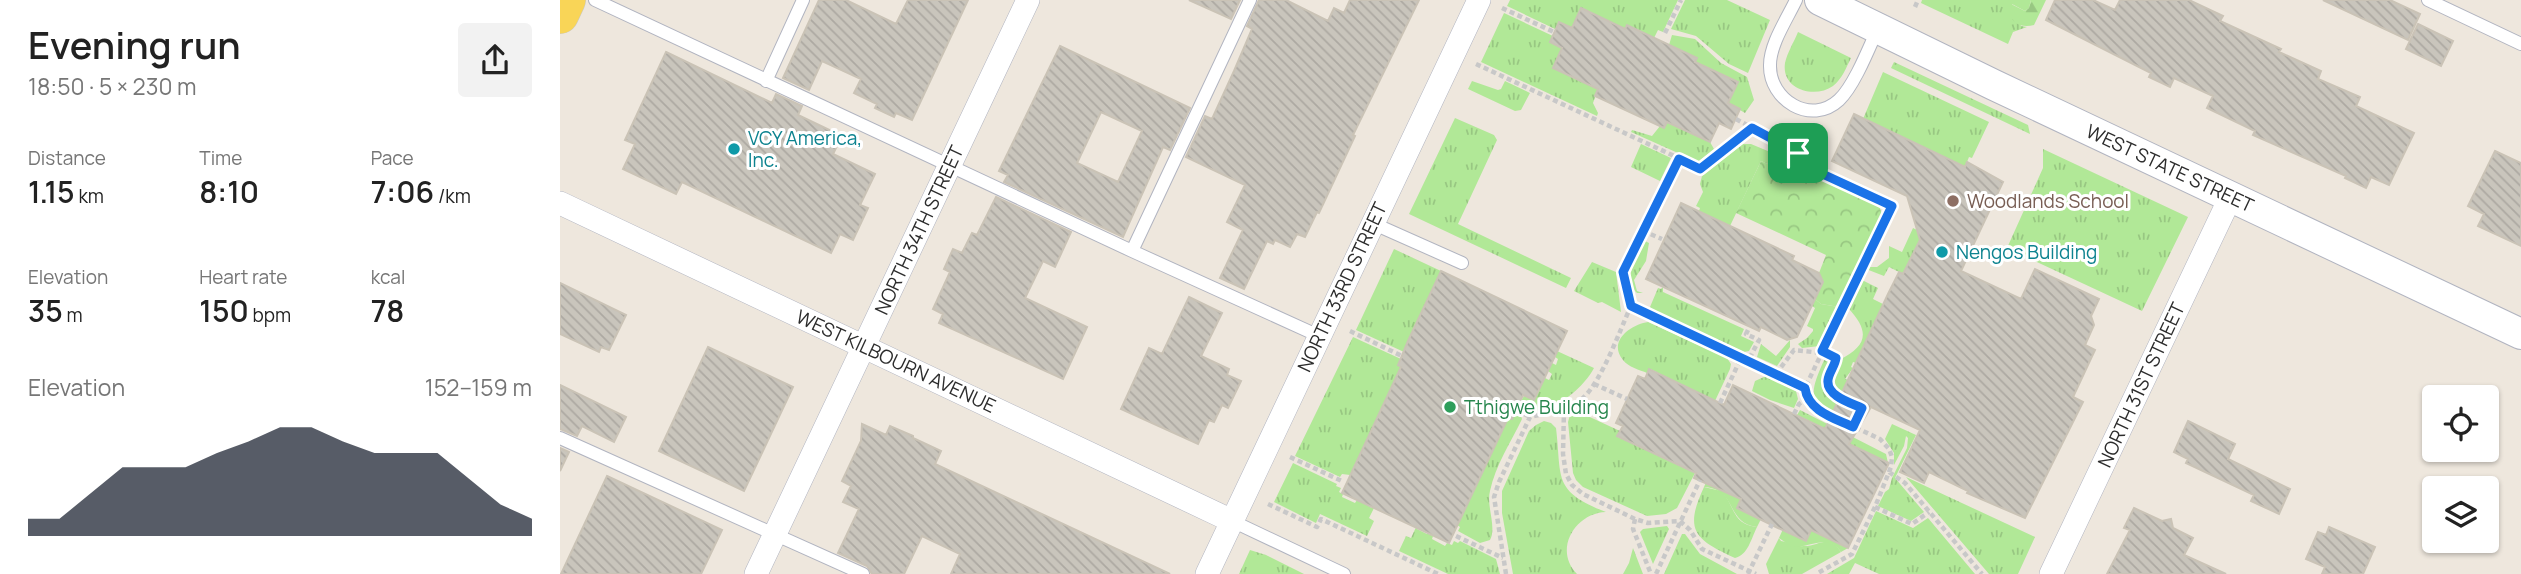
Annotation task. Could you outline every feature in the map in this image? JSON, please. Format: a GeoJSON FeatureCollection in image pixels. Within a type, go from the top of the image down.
{"type":"FeatureCollection","features":[{"type":"Feature","properties":{"kind":"main road"},"geometry":{"type":"LineString","coordinates":[[560,15],[567,0]]}},
{"type":"Feature","properties":{"kind":"street","name":"NORTH 34TH STREET"},"geometry":{"type":"LineString","coordinates":[[756,574],[1028,0]]}},
{"type":"Feature","properties":{"kind":"street","name":"NORTH 33RD STREET"},"geometry":{"type":"LineString","coordinates":[[1207,574],[1479,0]]}},
{"type":"Feature","properties":{"kind":"street","name":"WEST STATE STREET"},"geometry":{"type":"LineString","coordinates":[[1821,0],[1994,85],[2521,334]]}},
{"type":"Feature","properties":{"kind":"street","name":"NORTH 31ST STREET"},"geometry":{"type":"LineString","coordinates":[[2051,574],[2231,196]]}},
{"type":"Feature","properties":{"kind":"street","name":"WEST KILBOURN AVENUE"},"geometry":{"type":"LineString","coordinates":[[560,203],[865,345],[1232,521]]}},
{"type":"Feature","properties":{"kind":"lane"},"geometry":{"type":"LineString","coordinates":[[595,0],[1319,336]]}},
{"type":"Feature","properties":{"kind":"lane"},"geometry":{"type":"LineString","coordinates":[[766,81],[803,0]]}},
{"type":"Feature","properties":{"kind":"lane"},"geometry":{"type":"LineString","coordinates":[[1132,251],[1250,0]]}},
{"type":"Feature","properties":{"kind":"lane"},"geometry":{"type":"LineString","coordinates":[[1796,0],[1769,63],[1775,89],[1786,101],[1798,108],[1809,111],[1840,100],[1854,78],[1878,27]]}},
{"type":"Feature","properties":{"kind":"lane"},"geometry":{"type":"LineString","coordinates":[[2428,0],[2521,44]]}},
{"type":"Feature","properties":{"kind":"lane"},"geometry":{"type":"LineString","coordinates":[[1373,223],[1462,263]]}},
{"type":"Feature","properties":{"kind":"lane"},"geometry":{"type":"LineString","coordinates":[[560,438],[863,574]]}},
{"type":"Feature","properties":{"kind":"lane"},"geometry":{"type":"LineString","coordinates":[[1232,521],[1344,574]]}},
{"type":"Feature","properties":{"kind":"path"},"geometry":{"type":"LineString","coordinates":[[1665,33],[1681,0]]}},
{"type":"Feature","properties":{"kind":"path"},"geometry":{"type":"LineString","coordinates":[[1915,7],[1918,0]]}},
{"type":"Feature","properties":{"kind":"path"},"geometry":{"type":"LineString","coordinates":[[1502,8],[1554,32]]}},
{"type":"Feature","properties":{"kind":"path"},"geometry":{"type":"LineString","coordinates":[[1475,64],[1700,169],[1752,128]]}},
{"type":"Feature","properties":{"kind":"path"},"geometry":{"type":"LineString","coordinates":[[1736,119],[1798,153],[1816,171],[1892,206],[1805,388],[1807,399],[1819,411],[1880,439],[1892,457],[1889,472],[1852,554],[1816,574]]}},
{"type":"Feature","properties":{"kind":"path"},"geometry":{"type":"LineString","coordinates":[[1516,410],[1530,417],[1564,409],[1581,400],[1594,384],[1631,306],[1623,272],[1679,159]]}},
{"type":"Feature","properties":{"kind":"path"},"geometry":{"type":"LineString","coordinates":[[1643,231],[1662,239]]}},
{"type":"Feature","properties":{"kind":"path"},"geometry":{"type":"LineString","coordinates":[[1631,306],[1805,388]]}},
{"type":"Feature","properties":{"kind":"path"},"geometry":{"type":"LineString","coordinates":[[1748,330],[1746,334],[1759,340],[1748,361]]}},
{"type":"Feature","properties":{"kind":"path"},"geometry":{"type":"LineString","coordinates":[[1350,331],[1402,356]]}},
{"type":"Feature","properties":{"kind":"path"},"geometry":{"type":"LineString","coordinates":[[1776,374],[1794,350],[1822,351],[1836,358],[1829,376],[1828,384],[1831,390],[1843,399],[1863,407],[1853,427]]}},
{"type":"Feature","properties":{"kind":"path"},"geometry":{"type":"LineString","coordinates":[[1720,403],[1741,358]]}},
{"type":"Feature","properties":{"kind":"path"},"geometry":{"type":"LineString","coordinates":[[1594,384],[1627,400]]}},
{"type":"Feature","properties":{"kind":"path"},"geometry":{"type":"LineString","coordinates":[[1794,414],[1799,404],[1807,399]]}},
{"type":"Feature","properties":{"kind":"path"},"geometry":{"type":"LineString","coordinates":[[1564,409],[1563,454],[1566,474],[1572,485],[1583,494],[1635,519],[1648,523],[1681,521],[1702,549],[1756,574]]}},
{"type":"Feature","properties":{"kind":"path"},"geometry":{"type":"LineString","coordinates":[[1506,574],[1494,497],[1530,417]]}},
{"type":"Feature","properties":{"kind":"path"},"geometry":{"type":"LineString","coordinates":[[1290,457],[1344,482]]}},
{"type":"Feature","properties":{"kind":"path"},"geometry":{"type":"LineString","coordinates":[[1889,472],[1905,483],[1982,574]]}},
{"type":"Feature","properties":{"kind":"path"},"geometry":{"type":"LineString","coordinates":[[1656,574],[1700,480]]}},
{"type":"Feature","properties":{"kind":"path"},"geometry":{"type":"LineString","coordinates":[[1268,504],[1317,527],[1321,519],[1438,574]]}},
{"type":"Feature","properties":{"kind":"path"},"geometry":{"type":"LineString","coordinates":[[1875,507],[1912,524],[1929,512]]}},
{"type":"Feature","properties":{"kind":"path"},"geometry":{"type":"LineString","coordinates":[[1635,519],[1633,529],[1651,574]]}},
{"type":"Feature","properties":{"kind":"path"},"geometry":{"type":"LineString","coordinates":[[1749,573],[1772,524]]}},
{"type":"Feature","properties":{"kind":"path"},"geometry":{"type":"LineString","coordinates":[[1456,536],[1503,558]]}},
{"type":"Feature","properties":{"kind":"green space"},"geometry":{"type":"Polygon","coordinates":[[[1510,0],[1678,0],[1663,32],[1658,30],[1654,38],[1627,25],[1625,29],[1581,8],[1572,28],[1559,23],[1555,29],[1507,6],[1510,0]]]}},
{"type":"Feature","properties":{"kind":"green space"},"geometry":{"type":"Polygon","coordinates":[[[1685,0],[1727,0],[1770,20],[1748,73],[1729,64],[1696,36],[1671,29],[1685,0]]]}},
{"type":"Feature","properties":{"kind":"green space"},"geometry":{"type":"Polygon","coordinates":[[[1922,0],[2031,0],[2025,11],[2012,4],[2021,26],[2027,27],[2013,32],[2008,44],[1921,3],[1922,0]]]}},
{"type":"Feature","properties":{"kind":"green space"},"geometry":{"type":"Polygon","coordinates":[[[2031,0],[2046,0],[2034,25],[2016,23],[2008,8],[2011,4],[2025,11],[2031,0]]]}},
{"type":"Feature","properties":{"kind":"green space"},"geometry":{"type":"Polygon","coordinates":[[[1504,13],[1553,36],[1550,42],[1562,48],[1553,68],[1598,89],[1593,103],[1597,116],[1481,62],[1504,13]]]}},
{"type":"Feature","properties":{"kind":"green space"},"geometry":{"type":"Polygon","coordinates":[[[1798,32],[1851,58],[1841,77],[1826,90],[1801,90],[1788,80],[1785,63],[1798,32]]]}},
{"type":"Feature","properties":{"kind":"green space"},"geometry":{"type":"Polygon","coordinates":[[[1672,35],[1695,39],[1721,63],[1747,77],[1754,100],[1745,113],[1728,103],[1738,82],[1695,62],[1697,58],[1669,45],[1672,35]]]}},
{"type":"Feature","properties":{"kind":"green space"},"geometry":{"type":"Polygon","coordinates":[[[1894,62],[2028,125],[2030,134],[1891,68],[1894,62]]]}},
{"type":"Feature","properties":{"kind":"green space"},"geometry":{"type":"Polygon","coordinates":[[[1883,72],[1989,122],[1965,167],[1863,119],[1883,72]]]}},
{"type":"Feature","properties":{"kind":"green space"},"geometry":{"type":"Polygon","coordinates":[[[1472,81],[1498,90],[1505,81],[1530,93],[1521,110],[1515,111],[1468,89],[1472,81]]]}},
{"type":"Feature","properties":{"kind":"green space"},"geometry":{"type":"Polygon","coordinates":[[[1455,118],[1494,135],[1497,140],[1458,224],[1571,278],[1566,288],[1409,214],[1455,118]]]}},
{"type":"Feature","properties":{"kind":"green space"},"geometry":{"type":"Polygon","coordinates":[[[1667,122],[1710,142],[1714,149],[1698,162],[1631,132],[1632,130],[1652,136],[1660,126],[1664,128],[1667,122]]]}},
{"type":"Feature","properties":{"kind":"green space"},"geometry":{"type":"Polygon","coordinates":[[[1641,144],[1671,158],[1660,181],[1631,167],[1641,144]]]}},
{"type":"Feature","properties":{"kind":"green space"},"geometry":{"type":"Polygon","coordinates":[[[1743,144],[1751,144],[1775,154],[1770,165],[1761,161],[1730,226],[1699,211],[1700,208],[1696,206],[1703,192],[1700,184],[1702,176],[1743,144]]]}},
{"type":"Feature","properties":{"kind":"green space"},"geometry":{"type":"Polygon","coordinates":[[[2043,149],[2188,217],[2142,311],[2007,248],[2043,168],[2043,149]]]}},
{"type":"Feature","properties":{"kind":"green space"},"geometry":{"type":"Polygon","coordinates":[[[1775,154],[1878,203],[1882,214],[1839,307],[1821,304],[1815,299],[1823,282],[1819,273],[1826,255],[1736,213],[1761,161],[1770,165],[1775,154]]]}},
{"type":"Feature","properties":{"kind":"green space"},"geometry":{"type":"Polygon","coordinates":[[[1913,228],[1923,233],[1903,274],[1889,267],[1884,276],[1866,269],[1877,267],[1889,258],[1889,246],[1902,252],[1913,228]]]}},
{"type":"Feature","properties":{"kind":"green space"},"geometry":{"type":"Polygon","coordinates":[[[1645,241],[1649,243],[1646,261],[1634,280],[1637,291],[1643,293],[1637,293],[1632,287],[1631,274],[1645,241]]]}},
{"type":"Feature","properties":{"kind":"green space"},"geometry":{"type":"Polygon","coordinates":[[[1394,249],[1441,271],[1404,352],[1356,330],[1394,249]]]}},
{"type":"Feature","properties":{"kind":"green space"},"geometry":{"type":"Polygon","coordinates":[[[1592,262],[1616,272],[1621,312],[1574,291],[1592,262]]]}},
{"type":"Feature","properties":{"kind":"green space"},"geometry":{"type":"Polygon","coordinates":[[[1862,280],[1878,288],[1873,299],[1883,304],[1856,363],[1853,362],[1853,368],[1845,379],[1848,380],[1841,394],[1835,391],[1832,380],[1839,360],[1856,349],[1863,337],[1860,324],[1848,308],[1862,280]]]}},
{"type":"Feature","properties":{"kind":"green space"},"geometry":{"type":"Polygon","coordinates":[[[1663,287],[1663,292],[1744,329],[1741,336],[1754,342],[1749,351],[1744,352],[1651,309],[1658,288],[1663,287]]]}},
{"type":"Feature","properties":{"kind":"green space"},"geometry":{"type":"Polygon","coordinates":[[[1815,299],[1821,304],[1839,307],[1820,346],[1802,348],[1798,344],[1813,331],[1807,326],[1815,308],[1812,306],[1815,299]]]}},
{"type":"Feature","properties":{"kind":"green space"},"geometry":{"type":"Polygon","coordinates":[[[1648,322],[1727,358],[1731,364],[1730,369],[1715,401],[1650,369],[1647,373],[1623,360],[1619,353],[1620,340],[1635,326],[1648,322]]]}},
{"type":"Feature","properties":{"kind":"green space"},"geometry":{"type":"Polygon","coordinates":[[[1353,337],[1401,359],[1401,367],[1350,475],[1342,474],[1340,477],[1295,456],[1353,337]]]}},
{"type":"Feature","properties":{"kind":"green space"},"geometry":{"type":"Polygon","coordinates":[[[1790,340],[1790,347],[1777,366],[1757,357],[1761,344],[1776,356],[1790,340]]]}},
{"type":"Feature","properties":{"kind":"green space"},"geometry":{"type":"Polygon","coordinates":[[[1557,351],[1594,368],[1582,384],[1564,400],[1542,410],[1522,408],[1519,404],[1524,396],[1534,400],[1545,378],[1549,380],[1552,374],[1548,371],[1552,363],[1556,365],[1557,351]]]}},
{"type":"Feature","properties":{"kind":"green space"},"geometry":{"type":"Polygon","coordinates":[[[1830,356],[1833,360],[1826,387],[1833,397],[1857,410],[1850,421],[1826,409],[1815,398],[1815,383],[1825,358],[1830,356]]]}},
{"type":"Feature","properties":{"kind":"green space"},"geometry":{"type":"Polygon","coordinates":[[[1766,376],[1796,391],[1798,399],[1794,408],[1752,391],[1755,381],[1766,376]]]}},
{"type":"Feature","properties":{"kind":"green space"},"geometry":{"type":"Polygon","coordinates":[[[1800,410],[1886,454],[1888,463],[1849,444],[1851,441],[1797,415],[1800,410]]]}},
{"type":"Feature","properties":{"kind":"green space"},"geometry":{"type":"Polygon","coordinates":[[[1579,412],[1620,431],[1618,437],[1695,473],[1677,508],[1666,514],[1647,516],[1583,487],[1573,473],[1568,422],[1570,415],[1579,412]]]}},
{"type":"Feature","properties":{"kind":"green space"},"geometry":{"type":"Polygon","coordinates":[[[1521,416],[1522,419],[1499,463],[1490,491],[1492,535],[1490,540],[1480,543],[1458,531],[1460,527],[1457,525],[1508,418],[1521,416]]]}},
{"type":"Feature","properties":{"kind":"green space"},"geometry":{"type":"Polygon","coordinates":[[[1544,421],[1556,428],[1560,471],[1568,489],[1576,497],[1606,512],[1585,519],[1571,534],[1567,554],[1577,574],[1513,574],[1502,513],[1502,491],[1529,431],[1544,421]]]}},
{"type":"Feature","properties":{"kind":"green space"},"geometry":{"type":"Polygon","coordinates":[[[1892,424],[1916,435],[1895,478],[1924,512],[1911,521],[1878,506],[1889,489],[1907,448],[1906,436],[1894,465],[1894,453],[1885,439],[1892,424]]]}},
{"type":"Feature","properties":{"kind":"green space"},"geometry":{"type":"Polygon","coordinates":[[[1293,463],[1337,484],[1336,486],[1341,488],[1339,492],[1343,494],[1342,497],[1355,503],[1357,500],[1364,500],[1363,503],[1372,508],[1375,506],[1369,518],[1374,521],[1367,536],[1320,514],[1316,523],[1274,502],[1293,463]]]}},
{"type":"Feature","properties":{"kind":"green space"},"geometry":{"type":"Polygon","coordinates":[[[1906,477],[2035,537],[2018,574],[1989,574],[1906,477]]]}},
{"type":"Feature","properties":{"kind":"green space"},"geometry":{"type":"Polygon","coordinates":[[[1707,480],[1742,497],[1737,508],[1761,519],[1757,527],[1740,519],[1722,494],[1715,489],[1704,487],[1707,480]]]}},
{"type":"Feature","properties":{"kind":"green space"},"geometry":{"type":"Polygon","coordinates":[[[1704,487],[1721,491],[1738,518],[1757,527],[1743,554],[1735,558],[1710,545],[1697,532],[1695,514],[1704,487]]]}},
{"type":"Feature","properties":{"kind":"green space"},"geometry":{"type":"Polygon","coordinates":[[[1876,511],[1913,528],[1928,518],[1975,574],[1879,574],[1855,563],[1849,574],[1827,574],[1854,558],[1876,511]]]}},
{"type":"Feature","properties":{"kind":"green space"},"geometry":{"type":"Polygon","coordinates":[[[1417,525],[1417,529],[1427,534],[1430,531],[1432,539],[1445,546],[1447,543],[1452,545],[1454,541],[1460,541],[1496,559],[1500,574],[1448,574],[1399,551],[1406,536],[1411,538],[1417,525]]]}},
{"type":"Feature","properties":{"kind":"green space"},"geometry":{"type":"Polygon","coordinates":[[[1667,526],[1669,529],[1653,564],[1640,532],[1643,529],[1667,526]]]}},
{"type":"Feature","properties":{"kind":"green space"},"geometry":{"type":"Polygon","coordinates":[[[1783,529],[1806,541],[1811,530],[1848,548],[1841,552],[1836,546],[1824,542],[1792,547],[1779,538],[1783,529]]]}},
{"type":"Feature","properties":{"kind":"green space"},"geometry":{"type":"Polygon","coordinates":[[[1682,534],[1685,534],[1700,554],[1737,574],[1664,574],[1682,534]]]}},
{"type":"Feature","properties":{"kind":"green space"},"geometry":{"type":"Polygon","coordinates":[[[1779,538],[1781,541],[1801,546],[1828,542],[1841,552],[1802,574],[1769,574],[1766,564],[1779,538]]]}},
{"type":"Feature","properties":{"kind":"green space"},"geometry":{"type":"Polygon","coordinates":[[[1633,548],[1643,574],[1623,574],[1629,563],[1633,548]]]}},
{"type":"Feature","properties":{"kind":"green space"},"geometry":{"type":"Polygon","coordinates":[[[1250,550],[1266,555],[1304,574],[1239,574],[1250,550]]]}},
{"type":"Feature","properties":{"kind":"building"},"geometry":{"type":"Polygon","coordinates":[[[819,0],[846,0],[896,24],[908,0],[968,0],[912,120],[896,113],[894,117],[875,108],[877,104],[854,93],[861,79],[822,61],[809,90],[783,78],[819,0]]]}},
{"type":"Feature","properties":{"kind":"building"},"geometry":{"type":"Polygon","coordinates":[[[1189,0],[1240,0],[1231,19],[1189,0]]]}},
{"type":"Feature","properties":{"kind":"building"},"geometry":{"type":"Polygon","coordinates":[[[1259,0],[1286,0],[1328,21],[1334,8],[1344,13],[1350,0],[1419,0],[1353,135],[1355,136],[1319,213],[1317,212],[1305,237],[1297,234],[1290,247],[1275,240],[1273,244],[1267,241],[1244,289],[1220,278],[1243,230],[1227,222],[1245,185],[1186,157],[1205,116],[1212,119],[1252,29],[1247,26],[1259,0]]]}},
{"type":"Feature","properties":{"kind":"building"},"geometry":{"type":"Polygon","coordinates":[[[2055,0],[2093,0],[2115,10],[2120,0],[2189,0],[2223,16],[2220,21],[2321,71],[2318,79],[2360,97],[2356,106],[2414,133],[2389,185],[2371,177],[2366,188],[2345,178],[2346,176],[2253,135],[2255,131],[2207,108],[2213,96],[2174,78],[2170,87],[2149,77],[2151,73],[2046,20],[2055,0]]]}},
{"type":"Feature","properties":{"kind":"building"},"geometry":{"type":"Polygon","coordinates":[[[2323,0],[2390,0],[2420,14],[2408,40],[2323,0]]]}},
{"type":"Feature","properties":{"kind":"building"},"geometry":{"type":"Polygon","coordinates":[[[1581,8],[1625,29],[1627,25],[1697,58],[1695,62],[1738,82],[1728,103],[1740,109],[1731,129],[1719,123],[1710,142],[1667,122],[1664,128],[1595,96],[1598,89],[1553,68],[1562,48],[1550,42],[1559,22],[1572,28],[1581,8]]]}},
{"type":"Feature","properties":{"kind":"building"},"geometry":{"type":"Polygon","coordinates":[[[2418,24],[2453,41],[2441,66],[2406,49],[2418,24]]]}},
{"type":"Feature","properties":{"kind":"building"},"geometry":{"type":"Polygon","coordinates":[[[1060,46],[1190,108],[1170,150],[1163,147],[1123,237],[1004,182],[1008,175],[999,171],[1060,46]],[[1101,112],[1077,163],[1118,182],[1142,131],[1101,112]]]}},
{"type":"Feature","properties":{"kind":"building","name":"VCY America, Inc."},"geometry":{"type":"Polygon","coordinates":[[[666,52],[772,103],[776,94],[802,106],[798,115],[842,136],[833,154],[875,174],[860,205],[868,208],[853,240],[840,234],[831,253],[682,182],[676,194],[623,169],[635,144],[625,140],[666,52]]]}},
{"type":"Feature","properties":{"kind":"building"},"geometry":{"type":"Polygon","coordinates":[[[1854,114],[1965,167],[1967,162],[2003,182],[1961,271],[2021,299],[2035,269],[2099,299],[2091,316],[2094,325],[2085,345],[2095,350],[2073,397],[2083,402],[2025,518],[1967,493],[1968,491],[1929,472],[1924,483],[1900,472],[1920,430],[1871,407],[1849,444],[1889,463],[1848,548],[1811,530],[1806,541],[1778,528],[1737,508],[1741,499],[1694,478],[1696,473],[1617,436],[1623,426],[1616,423],[1638,376],[1645,379],[1649,369],[1724,405],[1733,385],[1825,429],[1899,272],[1903,274],[1920,240],[1907,196],[1832,161],[1854,114]]]}},
{"type":"Feature","properties":{"kind":"building"},"geometry":{"type":"Polygon","coordinates":[[[2495,151],[2521,163],[2521,246],[2478,226],[2484,214],[2468,206],[2495,151]]]}},
{"type":"Feature","properties":{"kind":"building"},"geometry":{"type":"Polygon","coordinates":[[[996,197],[1071,232],[1055,267],[1043,261],[1025,298],[1087,327],[1063,379],[939,323],[943,314],[933,309],[950,272],[944,269],[953,249],[962,253],[972,233],[977,235],[996,197]]]}},
{"type":"Feature","properties":{"kind":"building"},"geometry":{"type":"Polygon","coordinates":[[[1681,203],[1794,256],[1792,260],[1819,273],[1823,282],[1797,337],[1787,340],[1761,327],[1759,331],[1646,279],[1681,203]]]}},
{"type":"Feature","properties":{"kind":"building","name":"Tthigwe Building"},"geometry":{"type":"Polygon","coordinates":[[[1441,271],[1567,331],[1534,400],[1523,395],[1512,419],[1508,418],[1449,543],[1342,493],[1401,367],[1398,365],[1408,341],[1441,271]]]}},
{"type":"Feature","properties":{"kind":"building"},"geometry":{"type":"Polygon","coordinates":[[[560,283],[626,315],[609,350],[601,347],[599,352],[560,334],[560,283]]]}},
{"type":"Feature","properties":{"kind":"building"},"geometry":{"type":"Polygon","coordinates":[[[1189,297],[1222,313],[1201,356],[1229,369],[1227,375],[1241,381],[1228,408],[1222,405],[1214,422],[1209,420],[1198,444],[1121,409],[1149,348],[1162,354],[1189,297]]]}},
{"type":"Feature","properties":{"kind":"building"},"geometry":{"type":"Polygon","coordinates":[[[708,347],[793,387],[744,491],[659,451],[708,347]]]}},
{"type":"Feature","properties":{"kind":"building"},"geometry":{"type":"Polygon","coordinates":[[[560,385],[626,417],[614,442],[582,426],[577,436],[560,429],[560,385]]]}},
{"type":"Feature","properties":{"kind":"building"},"geometry":{"type":"Polygon","coordinates":[[[2188,421],[2235,444],[2228,459],[2290,489],[2279,514],[2251,501],[2254,495],[2186,463],[2188,459],[2174,452],[2188,421]]]}},
{"type":"Feature","properties":{"kind":"building"},"geometry":{"type":"Polygon","coordinates":[[[862,424],[886,435],[890,426],[913,436],[941,451],[935,464],[1170,574],[951,574],[960,554],[922,536],[904,574],[872,574],[867,566],[838,553],[859,509],[843,502],[851,486],[842,481],[861,441],[862,424]]]}},
{"type":"Feature","properties":{"kind":"building"},"geometry":{"type":"Polygon","coordinates":[[[560,448],[569,452],[560,471],[560,448]]]}},
{"type":"Feature","properties":{"kind":"building"},"geometry":{"type":"Polygon","coordinates":[[[607,476],[722,530],[701,574],[561,574],[607,476]]]}},
{"type":"Feature","properties":{"kind":"building"},"geometry":{"type":"Polygon","coordinates":[[[2134,508],[2162,521],[2171,519],[2173,528],[2193,538],[2184,555],[2226,574],[2107,574],[2130,530],[2124,528],[2134,508]]]}},
{"type":"Feature","properties":{"kind":"building"},"geometry":{"type":"Polygon","coordinates":[[[2329,527],[2375,547],[2363,574],[2322,574],[2325,567],[2306,559],[2318,532],[2326,535],[2329,527]]]}},
{"type":"Feature","properties":{"kind":"place","name":"VCY America, Inc."},"geometry":{"type":"Point","coordinates":[734,149]}},
{"type":"Feature","properties":{"kind":"place","name":"Woodlands School"},"geometry":{"type":"Point","coordinates":[1953,201]}},
{"type":"Feature","properties":{"kind":"place","name":"Nengos Building"},"geometry":{"type":"Point","coordinates":[1942,252]}},
{"type":"Feature","properties":{"kind":"place","name":"Tthigwe Building"},"geometry":{"type":"Point","coordinates":[1450,407]}},
{"type":"Feature","properties":{"kind":"route"},"geometry":{"type":"LineString","coordinates":[[1752,128],[1798,153],[1816,171],[1892,206],[1822,351],[1836,358],[1829,376],[1828,384],[1831,390],[1862,408],[1853,427],[1819,411],[1807,399],[1805,388],[1631,306],[1623,272],[1679,159],[1700,169],[1752,128]]}}]}
